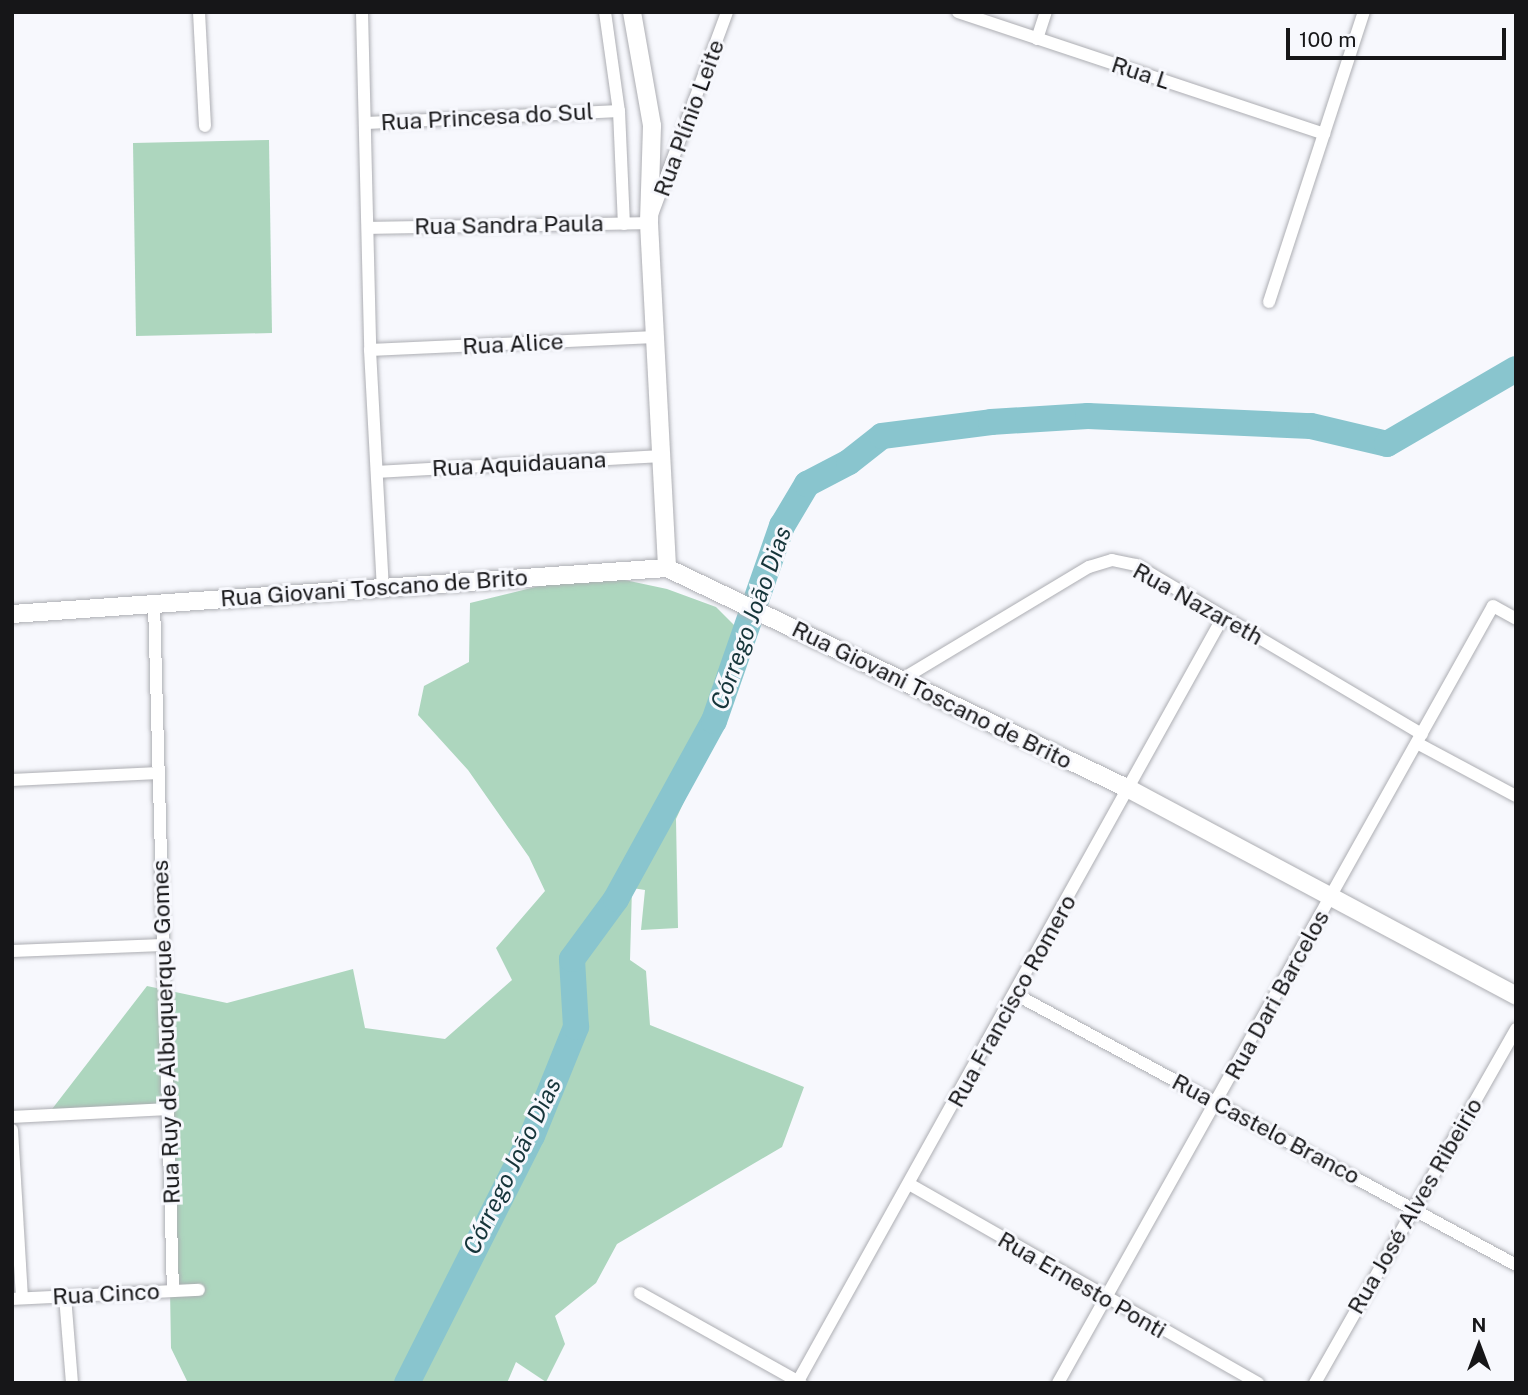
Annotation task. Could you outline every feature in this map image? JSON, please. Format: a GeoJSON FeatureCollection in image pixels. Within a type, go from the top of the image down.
{"type":"FeatureCollection","features":[{"type":"Feature","properties":{"kind":"main road"},"geometry":{"type":"LineString","coordinates":[[632,12],[652,126],[649,223],[667,568]]}},
{"type":"Feature","properties":{"kind":"main road","name":"Rua Giovani Toscano de Brito"},"geometry":{"type":"LineString","coordinates":[[12,614],[667,568],[1130,790],[1516,996]]}},
{"type":"Feature","properties":{"kind":"street"},"geometry":{"type":"LineString","coordinates":[[199,12],[205,126]]}},
{"type":"Feature","properties":{"kind":"street"},"geometry":{"type":"LineString","coordinates":[[362,12],[367,123],[370,350],[383,587]]}},
{"type":"Feature","properties":{"kind":"street"},"geometry":{"type":"LineString","coordinates":[[605,12],[619,111]]}},
{"type":"Feature","properties":{"kind":"street","name":"Rua Plínio Leite"},"geometry":{"type":"LineString","coordinates":[[649,223],[727,12]]}},
{"type":"Feature","properties":{"kind":"street","name":"Rua L"},"geometry":{"type":"LineString","coordinates":[[958,12],[1324,134]]}},
{"type":"Feature","properties":{"kind":"street"},"geometry":{"type":"LineString","coordinates":[[1037,38],[1046,12]]}},
{"type":"Feature","properties":{"kind":"street"},"geometry":{"type":"LineString","coordinates":[[1269,302],[1364,12]]}},
{"type":"Feature","properties":{"kind":"street","name":"Rua Princesa do Sul"},"geometry":{"type":"LineString","coordinates":[[367,123],[619,111],[624,224]]}},
{"type":"Feature","properties":{"kind":"street","name":"Rua Sandra Paula"},"geometry":{"type":"LineString","coordinates":[[369,228],[649,223]]}},
{"type":"Feature","properties":{"kind":"street","name":"Rua Alice"},"geometry":{"type":"LineString","coordinates":[[370,350],[655,337]]}},
{"type":"Feature","properties":{"kind":"street","name":"Rua Aquidauana"},"geometry":{"type":"LineString","coordinates":[[377,472],[661,456]]}},
{"type":"Feature","properties":{"kind":"street","name":"Rua Nazareth"},"geometry":{"type":"LineString","coordinates":[[899,681],[1089,567],[1112,560],[1136,565],[1516,796]]}},
{"type":"Feature","properties":{"kind":"street","name":"Rua Ruy de Albuquerque Gomes"},"geometry":{"type":"LineString","coordinates":[[154,603],[173,1291]]}},
{"type":"Feature","properties":{"kind":"street","name":"Rua Dari Barcelos"},"geometry":{"type":"LineString","coordinates":[[1058,1383],[1493,606],[1516,619]]}},
{"type":"Feature","properties":{"kind":"street","name":"Rua Francisco Romero"},"geometry":{"type":"LineString","coordinates":[[798,1382],[1130,790],[1223,617]]}},
{"type":"Feature","properties":{"kind":"street"},"geometry":{"type":"LineString","coordinates":[[12,780],[158,773]]}},
{"type":"Feature","properties":{"kind":"street"},"geometry":{"type":"LineString","coordinates":[[12,951],[163,944]]}},
{"type":"Feature","properties":{"kind":"street","name":"Rua Castelo Branco"},"geometry":{"type":"LineString","coordinates":[[1015,995],[1516,1265]]}},
{"type":"Feature","properties":{"kind":"street","name":"Rua José Alves Ribeirio"},"geometry":{"type":"LineString","coordinates":[[1315,1383],[1516,1029]]}},
{"type":"Feature","properties":{"kind":"street"},"geometry":{"type":"LineString","coordinates":[[12,1117],[167,1109]]}},
{"type":"Feature","properties":{"kind":"street"},"geometry":{"type":"LineString","coordinates":[[12,1130],[17,1299]]}},
{"type":"Feature","properties":{"kind":"street","name":"Rua Ernesto Ponti"},"geometry":{"type":"LineString","coordinates":[[909,1184],[1106,1300],[1258,1383]]}},
{"type":"Feature","properties":{"kind":"street","name":"Rua Cinco"},"geometry":{"type":"LineString","coordinates":[[17,1299],[199,1290]]}},
{"type":"Feature","properties":{"kind":"street"},"geometry":{"type":"LineString","coordinates":[[640,1293],[798,1382]]}},
{"type":"Feature","properties":{"kind":"street"},"geometry":{"type":"LineString","coordinates":[[65,1296],[72,1383]]}},
{"type":"Feature","properties":{"kind":"green space"},"geometry":{"type":"Polygon","coordinates":[[[269,140],[272,333],[136,336],[133,143],[269,140]]]}},
{"type":"Feature","properties":{"kind":"green space"},"geometry":{"type":"Polygon","coordinates":[[[592,573],[667,589],[716,607],[744,635],[730,702],[676,819],[678,928],[641,930],[645,890],[632,888],[630,960],[646,971],[650,1025],[804,1087],[782,1147],[617,1244],[596,1283],[555,1316],[565,1344],[546,1382],[516,1362],[507,1383],[188,1383],[171,1348],[167,1109],[49,1113],[147,986],[227,1003],[353,969],[365,1028],[445,1039],[512,980],[496,948],[545,891],[529,857],[468,770],[418,715],[424,686],[469,662],[470,603],[592,573]]]}},
{"type":"Feature","properties":{"kind":"waterway","name":"Córrego João Dias"},"geometry":{"type":"LineString","coordinates":[[407,1383],[532,1136],[576,1027],[572,959],[616,899],[714,721],[782,526],[807,484],[849,462],[882,436],[991,422],[1088,416],[1311,426],[1387,444],[1516,369]]}}]}
